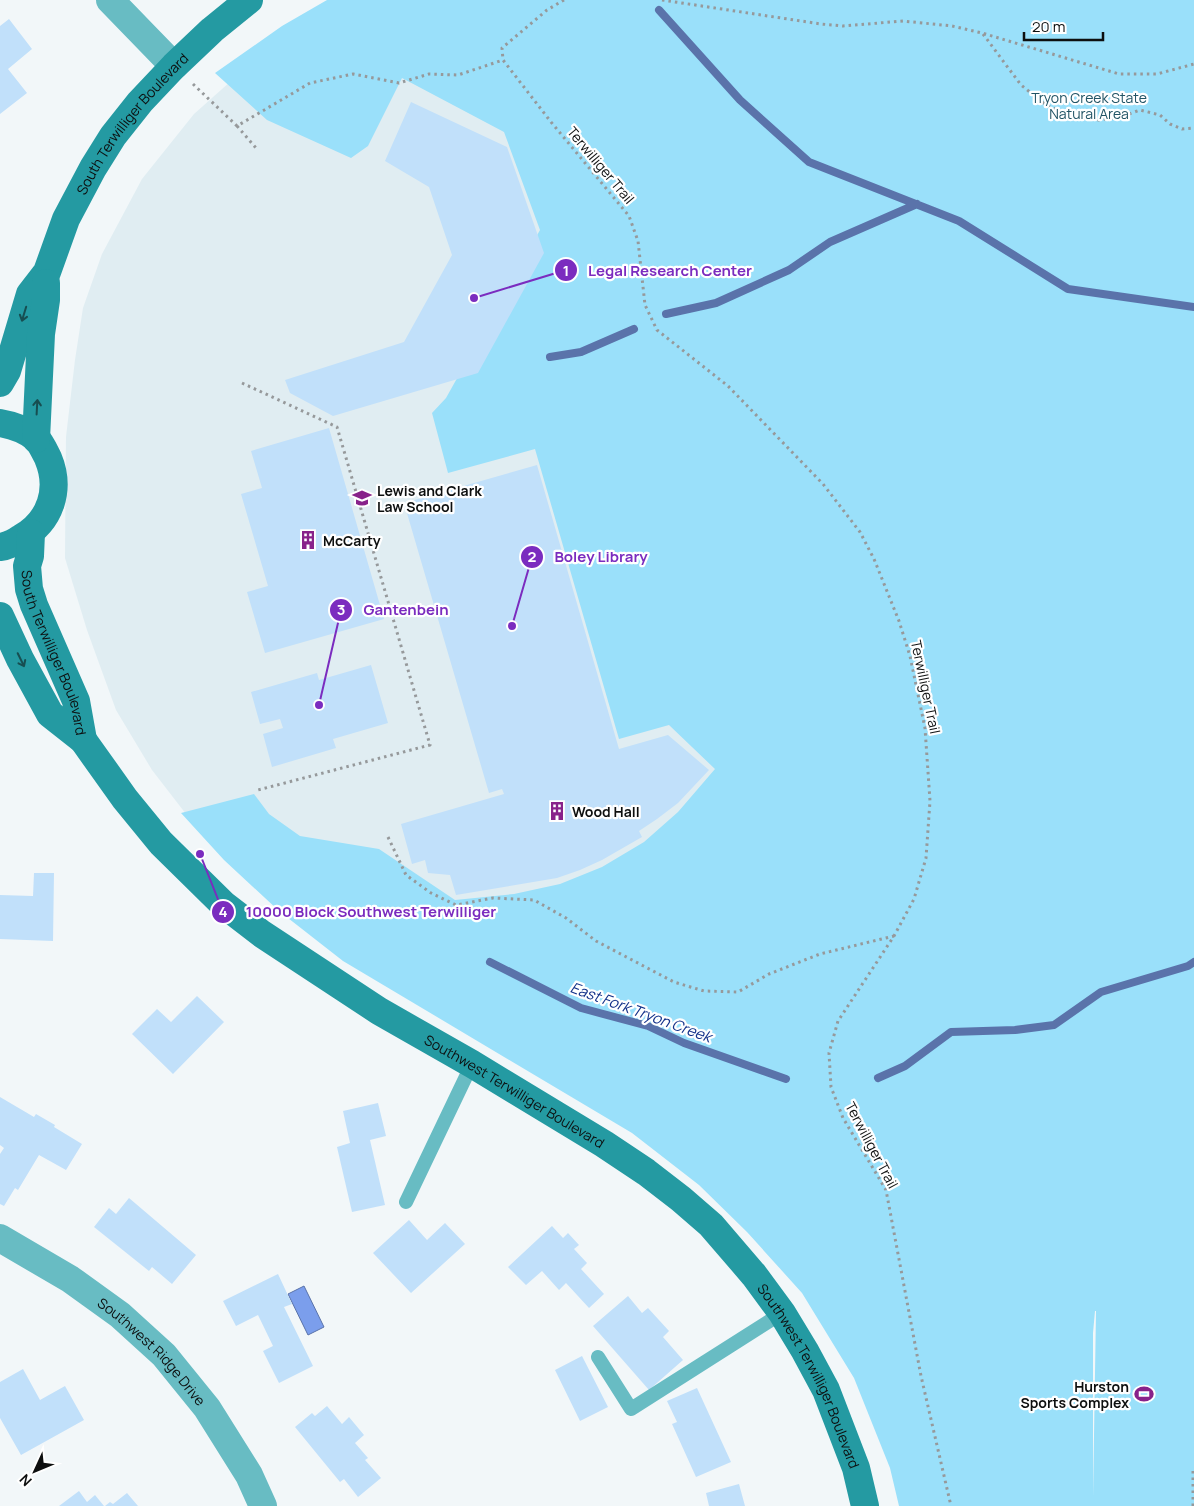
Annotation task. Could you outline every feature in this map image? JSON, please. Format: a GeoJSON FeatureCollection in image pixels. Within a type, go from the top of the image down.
{"type":"FeatureCollection","features":[{"type":"Feature","properties":{"kind":"main road","name":"South Terwilliger Boulevard"},"geometry":{"type":"LineString","coordinates":[[36,439],[41,334],[46,300],[47,272],[66,219],[113,136],[140,102],[182,73],[212,30],[249,0]]}},
{"type":"Feature","properties":{"kind":"main road","name":"South Terwilliger Boulevard"},"geometry":{"type":"LineString","coordinates":[[0,383],[7,371],[30,294],[47,272]]}},
{"type":"Feature","properties":{"kind":"main road"},"geometry":{"type":"LineString","coordinates":[[0,423],[20,429],[36,439],[52,467],[54,482],[53,499],[48,513],[31,533],[9,546],[0,547]]}},
{"type":"Feature","properties":{"kind":"main road","name":"South Terwilliger Boulevard"},"geometry":{"type":"LineString","coordinates":[[31,533],[30,556],[27,566],[29,589],[34,605],[76,701],[83,740]]}},
{"type":"Feature","properties":{"kind":"main road","name":"South Terwilliger Boulevard"},"geometry":{"type":"LineString","coordinates":[[0,616],[20,659],[50,714],[83,740]]}},
{"type":"Feature","properties":{"kind":"main road","name":"Southwest Terwilliger Boulevard"},"geometry":{"type":"LineString","coordinates":[[83,740],[125,799],[161,843],[223,904],[262,934],[379,1010],[604,1144],[646,1172],[711,1225],[754,1275],[782,1313],[805,1351],[826,1390],[856,1468],[865,1506]]}},
{"type":"Feature","properties":{"kind":"street"},"geometry":{"type":"LineString","coordinates":[[110,0],[182,73]]}},
{"type":"Feature","properties":{"kind":"street","name":"Southwest Ridge Drive"},"geometry":{"type":"LineString","coordinates":[[0,1238],[70,1279],[120,1315],[164,1354],[207,1408],[250,1475],[263,1506]]}},
{"type":"Feature","properties":{"kind":"lane"},"geometry":{"type":"LineString","coordinates":[[406,1202],[472,1064]]}},
{"type":"Feature","properties":{"kind":"lane"},"geometry":{"type":"LineString","coordinates":[[598,1357],[631,1409],[782,1313]]}},
{"type":"Feature","properties":{"kind":"path"},"geometry":{"type":"LineString","coordinates":[[237,126],[310,83],[353,74],[398,83],[429,74],[458,75],[503,60],[502,48],[547,10],[564,0]]}},
{"type":"Feature","properties":{"kind":"path"},"geometry":{"type":"LineString","coordinates":[[662,0],[843,26],[903,21],[952,26],[982,33],[1119,74],[1157,74],[1194,64]]}},
{"type":"Feature","properties":{"kind":"path"},"geometry":{"type":"LineString","coordinates":[[982,33],[1021,85],[1046,104],[1075,117],[1099,120],[1121,117],[1140,110],[1160,115],[1170,124],[1182,129],[1194,128]]}},
{"type":"Feature","properties":{"kind":"path","name":"Terwilliger Trail"},"geometry":{"type":"LineString","coordinates":[[503,60],[550,122],[629,216],[638,241],[645,306],[657,330],[728,386],[816,477],[860,532],[874,559],[899,621],[910,656],[925,728],[930,801],[926,858],[914,899],[894,936],[838,1020],[829,1053],[831,1086],[843,1118],[886,1190],[921,1376],[951,1506]]}},
{"type":"Feature","properties":{"kind":"path"},"geometry":{"type":"LineString","coordinates":[[182,73],[237,126],[256,148]]}},
{"type":"Feature","properties":{"kind":"path"},"geometry":{"type":"LineString","coordinates":[[242,383],[337,427],[430,745],[258,790]]}},
{"type":"Feature","properties":{"kind":"path"},"geometry":{"type":"LineString","coordinates":[[388,837],[406,875],[431,892],[456,905],[494,898],[534,900],[566,918],[596,941],[674,982],[704,991],[738,992],[769,974],[820,954],[894,936]]}},
{"type":"Feature","properties":{"kind":"path"},"geometry":{"type":"LineString","coordinates":[[1193,1467],[1193,1506]]}},
{"type":"Feature","properties":{"kind":"shaded area","name":"Lewis and Clark Law School"},"geometry":{"type":"Polygon","coordinates":[[[494,0],[753,789],[627,905],[393,967],[186,814],[152,770],[116,710],[87,630],[65,558],[66,437],[83,308],[102,254],[142,179],[194,114],[285,33],[494,0]]]}},
{"type":"Feature","properties":{"kind":"green space","name":"Tryon Creek State Natural Area"},"geometry":{"type":"Polygon","coordinates":[[[327,0],[1194,0],[1194,1506],[899,1506],[890,1468],[854,1378],[802,1293],[747,1232],[699,1185],[632,1133],[343,961],[279,911],[224,860],[181,813],[254,794],[269,814],[300,836],[379,849],[455,900],[514,894],[560,884],[602,867],[644,842],[678,812],[715,769],[669,725],[619,739],[535,449],[448,473],[432,413],[446,398],[540,230],[504,132],[402,78],[368,146],[351,158],[267,120],[215,73],[282,26],[327,0]],[[1096,1311],[1093,1333],[1093,1497],[1096,1311]]]}},
{"type":"Feature","properties":{"kind":"water"},"geometry":{"type":"Polygon","coordinates":[[[304,1286],[324,1327],[308,1335],[288,1294],[304,1286]]]}},
{"type":"Feature","properties":{"kind":"building"},"geometry":{"type":"Polygon","coordinates":[[[9,19],[32,49],[8,69],[27,93],[0,114],[0,26],[9,19]]]}},
{"type":"Feature","properties":{"kind":"building"},"geometry":{"type":"Polygon","coordinates":[[[411,102],[507,147],[544,253],[478,373],[333,416],[290,393],[285,380],[404,342],[452,255],[429,187],[385,161],[411,102]]]}},
{"type":"Feature","properties":{"kind":"building","name":"McCarty"},"geometry":{"type":"Polygon","coordinates":[[[329,428],[384,619],[265,653],[247,592],[268,586],[241,494],[262,488],[251,451],[329,428]]]}},
{"type":"Feature","properties":{"kind":"building"},"geometry":{"type":"Polygon","coordinates":[[[537,465],[619,749],[668,735],[709,770],[678,803],[639,831],[642,837],[602,860],[557,878],[456,895],[450,875],[428,873],[425,860],[412,864],[401,824],[504,794],[502,789],[489,793],[404,503],[537,465]]]}},
{"type":"Feature","properties":{"kind":"building"},"geometry":{"type":"Polygon","coordinates":[[[371,665],[388,723],[333,739],[336,748],[272,767],[263,734],[283,728],[280,719],[260,724],[251,692],[317,673],[319,680],[371,665]]]}},
{"type":"Feature","properties":{"kind":"building"},"geometry":{"type":"Polygon","coordinates":[[[34,873],[54,873],[53,941],[0,939],[0,895],[33,896],[34,873]]]}},
{"type":"Feature","properties":{"kind":"building"},"geometry":{"type":"Polygon","coordinates":[[[197,996],[224,1022],[173,1074],[132,1034],[157,1009],[171,1022],[197,996]]]}},
{"type":"Feature","properties":{"kind":"building"},"geometry":{"type":"Polygon","coordinates":[[[0,1097],[34,1117],[36,1114],[82,1144],[66,1170],[39,1155],[18,1190],[15,1188],[4,1206],[0,1204],[0,1154],[4,1148],[0,1145],[0,1097]]]}},
{"type":"Feature","properties":{"kind":"building"},"geometry":{"type":"Polygon","coordinates":[[[378,1103],[386,1136],[370,1140],[385,1205],[352,1212],[337,1147],[350,1143],[343,1111],[378,1103]]]}},
{"type":"Feature","properties":{"kind":"building"},"geometry":{"type":"Polygon","coordinates":[[[129,1198],[196,1255],[172,1284],[152,1267],[149,1271],[94,1227],[109,1208],[116,1214],[129,1198]]]}},
{"type":"Feature","properties":{"kind":"building"},"geometry":{"type":"Polygon","coordinates":[[[409,1220],[427,1240],[445,1223],[465,1244],[411,1293],[373,1253],[409,1220]]]}},
{"type":"Feature","properties":{"kind":"building"},"geometry":{"type":"Polygon","coordinates":[[[552,1226],[563,1238],[568,1233],[579,1245],[574,1249],[587,1263],[581,1269],[604,1294],[589,1308],[566,1283],[559,1290],[542,1271],[526,1285],[508,1267],[552,1226]]]}},
{"type":"Feature","properties":{"kind":"building"},"geometry":{"type":"Polygon","coordinates":[[[278,1274],[292,1304],[284,1307],[313,1366],[279,1383],[263,1351],[273,1346],[258,1315],[236,1326],[223,1301],[278,1274]]]}},
{"type":"Feature","properties":{"kind":"building"},"geometry":{"type":"Polygon","coordinates":[[[628,1296],[642,1313],[648,1308],[669,1331],[663,1337],[683,1360],[649,1390],[593,1326],[628,1296]]]}},
{"type":"Feature","properties":{"kind":"building"},"geometry":{"type":"Polygon","coordinates":[[[582,1356],[608,1407],[580,1421],[555,1370],[582,1356]]]}},
{"type":"Feature","properties":{"kind":"building"},"geometry":{"type":"Polygon","coordinates":[[[23,1369],[40,1400],[65,1386],[84,1420],[21,1455],[0,1418],[0,1382],[23,1369]]]}},
{"type":"Feature","properties":{"kind":"building"},"geometry":{"type":"Polygon","coordinates":[[[697,1388],[731,1462],[696,1477],[672,1424],[677,1422],[667,1401],[697,1388]]]}},
{"type":"Feature","properties":{"kind":"building"},"geometry":{"type":"Polygon","coordinates":[[[327,1406],[342,1424],[349,1417],[364,1435],[355,1443],[368,1458],[365,1460],[381,1478],[358,1497],[344,1479],[340,1482],[295,1427],[312,1413],[315,1416],[327,1406]]]}},
{"type":"Feature","properties":{"kind":"building"},"geometry":{"type":"Polygon","coordinates":[[[739,1484],[745,1506],[709,1506],[706,1493],[739,1484]]]}},
{"type":"Feature","properties":{"kind":"building"},"geometry":{"type":"Polygon","coordinates":[[[79,1491],[87,1502],[95,1495],[104,1506],[59,1506],[79,1491]]]}},
{"type":"Feature","properties":{"kind":"building"},"geometry":{"type":"Polygon","coordinates":[[[127,1493],[138,1506],[105,1506],[110,1502],[113,1504],[127,1493]]]}},
{"type":"Feature","properties":{"kind":"waterway"},"geometry":{"type":"LineString","coordinates":[[659,10],[740,100],[809,162],[959,221],[1068,289],[1194,307]]}},
{"type":"Feature","properties":{"kind":"waterway"},"geometry":{"type":"LineString","coordinates":[[666,314],[716,303],[789,270],[830,242],[917,204]]}},
{"type":"Feature","properties":{"kind":"waterway"},"geometry":{"type":"LineString","coordinates":[[550,357],[581,352],[634,329]]}},
{"type":"Feature","properties":{"kind":"waterway","name":"East Fork Tryon Creek"},"geometry":{"type":"LineString","coordinates":[[490,962],[581,1008],[648,1026],[684,1043],[786,1079]]}},
{"type":"Feature","properties":{"kind":"waterway","name":"East Fork Tryon Creek"},"geometry":{"type":"LineString","coordinates":[[878,1078],[905,1066],[951,1032],[1015,1030],[1054,1025],[1101,992],[1188,966],[1194,962]]}},
{"type":"Feature","properties":{"kind":"place","name":"Legal Research Center"},"geometry":{"type":"Point","coordinates":[474,298]}},
{"type":"Feature","properties":{"kind":"place","name":"Lewis and Clark Law School"},"geometry":{"type":"Point","coordinates":[362,498]}},
{"type":"Feature","properties":{"kind":"place","name":"McCarty"},"geometry":{"type":"Point","coordinates":[308,540]}},
{"type":"Feature","properties":{"kind":"place","name":"Boley Library"},"geometry":{"type":"Point","coordinates":[512,626]}},
{"type":"Feature","properties":{"kind":"place","name":"Gantenbein"},"geometry":{"type":"Point","coordinates":[319,705]}},
{"type":"Feature","properties":{"kind":"place","name":"Wood Hall"},"geometry":{"type":"Point","coordinates":[557,811]}},
{"type":"Feature","properties":{"kind":"place","name":"10000 Block Southwest Terwilliger"},"geometry":{"type":"Point","coordinates":[200,854]}},
{"type":"Feature","properties":{"kind":"place","name":"Hurston Sports Complex"},"geometry":{"type":"Point","coordinates":[1144,1394]}}]}
